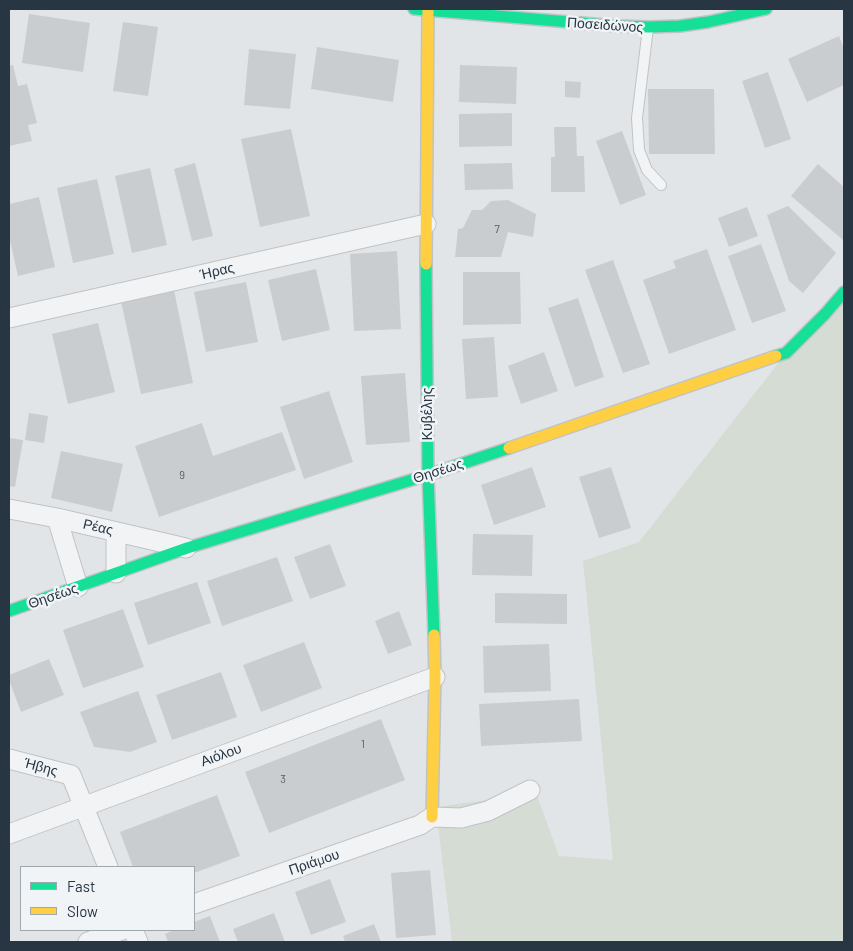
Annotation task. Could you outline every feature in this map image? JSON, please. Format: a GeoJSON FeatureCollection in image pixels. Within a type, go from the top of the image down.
{"type":"FeatureCollection","features":[{"type":"Feature","properties":{"kind":"street","name":"Ποσειδώνος"},"geometry":{"type":"LineString","coordinates":[[414,9],[648,28],[708,22],[766,9]]}},
{"type":"Feature","properties":{"kind":"street","name":"Κυβέλης"},"geometry":{"type":"LineString","coordinates":[[428,10],[426,224],[428,475],[435,677],[432,817]]}},
{"type":"Feature","properties":{"kind":"street","name":"Ήρας"},"geometry":{"type":"LineString","coordinates":[[9,318],[426,224]]}},
{"type":"Feature","properties":{"kind":"street","name":"Θησέως"},"geometry":{"type":"LineString","coordinates":[[9,611],[187,548],[428,475],[786,352],[825,314],[844,292]]}},
{"type":"Feature","properties":{"kind":"street","name":"Ρέας"},"geometry":{"type":"LineString","coordinates":[[9,509],[187,548]]}},
{"type":"Feature","properties":{"kind":"street"},"geometry":{"type":"LineString","coordinates":[[57,518],[78,587]]}},
{"type":"Feature","properties":{"kind":"street"},"geometry":{"type":"LineString","coordinates":[[116,532],[116,573]]}},
{"type":"Feature","properties":{"kind":"street","name":"Αιόλου"},"geometry":{"type":"LineString","coordinates":[[9,834],[83,805],[435,677]]}},
{"type":"Feature","properties":{"kind":"street","name":"Ήβης"},"geometry":{"type":"LineString","coordinates":[[9,759],[71,775],[83,805]]}},
{"type":"Feature","properties":{"kind":"street"},"geometry":{"type":"LineString","coordinates":[[432,817],[460,818],[488,811],[530,790]]}},
{"type":"Feature","properties":{"kind":"street"},"geometry":{"type":"LineString","coordinates":[[83,805],[108,866]]}},
{"type":"Feature","properties":{"kind":"street","name":"Πριάμου"},"geometry":{"type":"LineString","coordinates":[[195,904],[420,825],[432,817]]}},
{"type":"Feature","properties":{"kind":"street"},"geometry":{"type":"LineString","coordinates":[[88,942],[119,931]]}},
{"type":"Feature","properties":{"kind":"lane"},"geometry":{"type":"LineString","coordinates":[[648,28],[637,118],[639,150],[647,170],[661,186]]}},
{"type":"Feature","properties":{"kind":"shaded area"},"geometry":{"type":"Polygon","coordinates":[[[844,292],[844,942],[452,942],[436,807],[536,793],[559,856],[613,860],[583,561],[639,542],[786,353],[844,292]]]}},
{"type":"Feature","properties":{"kind":"building"},"geometry":{"type":"Polygon","coordinates":[[[29,14],[90,23],[83,72],[22,63],[29,14]]]}},
{"type":"Feature","properties":{"kind":"building"},"geometry":{"type":"Polygon","coordinates":[[[123,22],[158,27],[148,96],[113,91],[123,22]]]}},
{"type":"Feature","properties":{"kind":"building"},"geometry":{"type":"Polygon","coordinates":[[[839,36],[844,49],[844,85],[807,102],[788,59],[839,36]]]}},
{"type":"Feature","properties":{"kind":"building"},"geometry":{"type":"Polygon","coordinates":[[[317,47],[399,60],[393,102],[311,89],[317,47]]]}},
{"type":"Feature","properties":{"kind":"building"},"geometry":{"type":"Polygon","coordinates":[[[249,49],[296,54],[290,109],[244,105],[249,49]]]}},
{"type":"Feature","properties":{"kind":"building"},"geometry":{"type":"Polygon","coordinates":[[[13,65],[18,86],[27,84],[37,123],[28,125],[32,141],[9,146],[9,66],[13,65]]]}},
{"type":"Feature","properties":{"kind":"building"},"geometry":{"type":"Polygon","coordinates":[[[460,65],[517,67],[516,104],[459,102],[460,65]]]}},
{"type":"Feature","properties":{"kind":"building"},"geometry":{"type":"Polygon","coordinates":[[[768,72],[791,139],[765,148],[742,81],[768,72]]]}},
{"type":"Feature","properties":{"kind":"building"},"geometry":{"type":"Polygon","coordinates":[[[565,81],[581,82],[580,98],[565,97],[565,81]]]}},
{"type":"Feature","properties":{"kind":"building"},"geometry":{"type":"Polygon","coordinates":[[[648,89],[714,89],[715,154],[649,154],[648,89]]]}},
{"type":"Feature","properties":{"kind":"building"},"geometry":{"type":"Polygon","coordinates":[[[512,113],[512,146],[459,147],[459,114],[512,113]]]}},
{"type":"Feature","properties":{"kind":"building"},"geometry":{"type":"Polygon","coordinates":[[[554,127],[576,127],[577,156],[584,156],[585,192],[551,192],[551,157],[555,157],[554,127]]]}},
{"type":"Feature","properties":{"kind":"building"},"geometry":{"type":"Polygon","coordinates":[[[291,129],[310,216],[260,227],[241,139],[291,129]]]}},
{"type":"Feature","properties":{"kind":"building"},"geometry":{"type":"Polygon","coordinates":[[[622,131],[646,195],[620,205],[596,141],[622,131]]]}},
{"type":"Feature","properties":{"kind":"building"},"geometry":{"type":"Polygon","coordinates":[[[195,163],[213,236],[192,241],[174,169],[195,163]]]}},
{"type":"Feature","properties":{"kind":"building"},"geometry":{"type":"Polygon","coordinates":[[[512,163],[513,189],[465,190],[464,164],[512,163]]]}},
{"type":"Feature","properties":{"kind":"building"},"geometry":{"type":"Polygon","coordinates":[[[818,164],[844,187],[843,240],[791,196],[818,164]]]}},
{"type":"Feature","properties":{"kind":"building"},"geometry":{"type":"Polygon","coordinates":[[[150,168],[167,245],[132,253],[115,176],[150,168]]]}},
{"type":"Feature","properties":{"kind":"building"},"geometry":{"type":"Polygon","coordinates":[[[97,179],[114,254],[73,263],[57,188],[97,179]]]}},
{"type":"Feature","properties":{"kind":"building"},"geometry":{"type":"Polygon","coordinates":[[[39,197],[55,267],[18,276],[9,236],[9,204],[39,197]]]}},
{"type":"Feature","properties":{"kind":"building"},"geometry":{"type":"Polygon","coordinates":[[[508,200],[536,214],[533,237],[508,232],[501,257],[455,257],[458,229],[463,228],[472,210],[482,210],[491,201],[508,200]]]}},
{"type":"Feature","properties":{"kind":"building"},"geometry":{"type":"Polygon","coordinates":[[[788,206],[836,253],[803,293],[789,281],[767,215],[788,206]]]}},
{"type":"Feature","properties":{"kind":"building"},"geometry":{"type":"Polygon","coordinates":[[[747,207],[758,236],[729,247],[718,218],[747,207]]]}},
{"type":"Feature","properties":{"kind":"building"},"geometry":{"type":"Polygon","coordinates":[[[761,244],[786,311],[752,323],[728,256],[761,244]]]}},
{"type":"Feature","properties":{"kind":"building"},"geometry":{"type":"Polygon","coordinates":[[[707,249],[736,330],[669,354],[643,280],[676,268],[673,261],[707,249]]]}},
{"type":"Feature","properties":{"kind":"building"},"geometry":{"type":"Polygon","coordinates":[[[397,251],[401,329],[354,331],[350,254],[397,251]]]}},
{"type":"Feature","properties":{"kind":"building"},"geometry":{"type":"Polygon","coordinates":[[[613,260],[650,364],[623,373],[585,270],[613,260]]]}},
{"type":"Feature","properties":{"kind":"building"},"geometry":{"type":"Polygon","coordinates":[[[316,269],[330,330],[282,341],[268,280],[316,269]]]}},
{"type":"Feature","properties":{"kind":"building"},"geometry":{"type":"Polygon","coordinates":[[[463,272],[520,272],[521,324],[463,325],[463,272]]]}},
{"type":"Feature","properties":{"kind":"building"},"geometry":{"type":"Polygon","coordinates":[[[246,282],[258,342],[206,352],[194,292],[246,282]]]}},
{"type":"Feature","properties":{"kind":"building"},"geometry":{"type":"Polygon","coordinates":[[[174,290],[193,383],[141,394],[121,301],[174,290]]]}},
{"type":"Feature","properties":{"kind":"building"},"geometry":{"type":"Polygon","coordinates":[[[578,298],[604,377],[575,387],[548,308],[578,298]]]}},
{"type":"Feature","properties":{"kind":"building"},"geometry":{"type":"Polygon","coordinates":[[[98,323],[115,392],[68,404],[52,334],[98,323]]]}},
{"type":"Feature","properties":{"kind":"building"},"geometry":{"type":"Polygon","coordinates":[[[494,337],[498,397],[466,399],[462,339],[494,337]]]}},
{"type":"Feature","properties":{"kind":"building"},"geometry":{"type":"Polygon","coordinates":[[[544,352],[558,391],[521,404],[508,366],[544,352]]]}},
{"type":"Feature","properties":{"kind":"building"},"geometry":{"type":"Polygon","coordinates":[[[405,373],[410,442],[366,445],[361,376],[405,373]]]}},
{"type":"Feature","properties":{"kind":"building"},"geometry":{"type":"Polygon","coordinates":[[[329,391],[353,462],[304,479],[280,407],[329,391]]]}},
{"type":"Feature","properties":{"kind":"building"},"geometry":{"type":"Polygon","coordinates":[[[29,413],[48,416],[44,443],[25,440],[29,413]]]}},
{"type":"Feature","properties":{"kind":"building"},"geometry":{"type":"Polygon","coordinates":[[[202,423],[213,456],[282,432],[296,470],[159,517],[135,446],[202,423]]]}},
{"type":"Feature","properties":{"kind":"building"},"geometry":{"type":"Polygon","coordinates":[[[9,438],[23,440],[15,487],[9,486],[9,438]]]}},
{"type":"Feature","properties":{"kind":"building"},"geometry":{"type":"Polygon","coordinates":[[[61,451],[123,464],[112,512],[51,498],[61,451]]]}},
{"type":"Feature","properties":{"kind":"building"},"geometry":{"type":"Polygon","coordinates":[[[532,467],[546,507],[494,525],[481,485],[532,467]]]}},
{"type":"Feature","properties":{"kind":"building"},"geometry":{"type":"Polygon","coordinates":[[[611,467],[631,528],[599,538],[579,477],[611,467]]]}},
{"type":"Feature","properties":{"kind":"building"},"geometry":{"type":"Polygon","coordinates":[[[473,534],[533,535],[532,576],[472,575],[473,534]]]}},
{"type":"Feature","properties":{"kind":"building"},"geometry":{"type":"Polygon","coordinates":[[[330,544],[346,586],[310,599],[294,557],[330,544]]]}},
{"type":"Feature","properties":{"kind":"building"},"geometry":{"type":"Polygon","coordinates":[[[277,557],[293,601],[222,626],[207,581],[277,557]]]}},
{"type":"Feature","properties":{"kind":"building"},"geometry":{"type":"Polygon","coordinates":[[[197,582],[211,623],[148,645],[134,603],[197,582]]]}},
{"type":"Feature","properties":{"kind":"building"},"geometry":{"type":"Polygon","coordinates":[[[495,593],[567,594],[567,624],[495,623],[495,593]]]}},
{"type":"Feature","properties":{"kind":"building"},"geometry":{"type":"Polygon","coordinates":[[[123,609],[144,667],[83,688],[63,630],[123,609]]]}},
{"type":"Feature","properties":{"kind":"building"},"geometry":{"type":"Polygon","coordinates":[[[399,611],[412,645],[388,654],[375,621],[399,611]]]}},
{"type":"Feature","properties":{"kind":"building"},"geometry":{"type":"Polygon","coordinates":[[[304,642],[322,688],[261,712],[243,665],[304,642]]]}},
{"type":"Feature","properties":{"kind":"building"},"geometry":{"type":"Polygon","coordinates":[[[549,644],[551,691],[484,693],[483,646],[549,644]]]}},
{"type":"Feature","properties":{"kind":"building"},"geometry":{"type":"Polygon","coordinates":[[[49,659],[64,695],[21,712],[9,680],[9,675],[49,659]]]}},
{"type":"Feature","properties":{"kind":"building"},"geometry":{"type":"Polygon","coordinates":[[[221,672],[237,717],[172,740],[156,695],[221,672]]]}},
{"type":"Feature","properties":{"kind":"building"},"geometry":{"type":"Polygon","coordinates":[[[138,691],[157,742],[130,752],[94,747],[80,712],[138,691]]]}},
{"type":"Feature","properties":{"kind":"building"},"geometry":{"type":"Polygon","coordinates":[[[579,699],[582,741],[481,746],[479,704],[579,699]]]}},
{"type":"Feature","properties":{"kind":"building"},"geometry":{"type":"Polygon","coordinates":[[[381,719],[405,780],[269,833],[245,772],[381,719]]]}},
{"type":"Feature","properties":{"kind":"building"},"geometry":{"type":"Polygon","coordinates":[[[217,795],[240,856],[195,873],[195,866],[133,866],[120,832],[217,795]]]}},
{"type":"Feature","properties":{"kind":"building"},"geometry":{"type":"Polygon","coordinates":[[[430,870],[436,935],[396,938],[391,873],[430,870]]]}},
{"type":"Feature","properties":{"kind":"building"},"geometry":{"type":"Polygon","coordinates":[[[330,879],[346,922],[311,935],[295,892],[330,879]]]}},
{"type":"Feature","properties":{"kind":"building"},"geometry":{"type":"Polygon","coordinates":[[[274,913],[285,942],[238,942],[233,929],[274,913]]]}},
{"type":"Feature","properties":{"kind":"building"},"geometry":{"type":"Polygon","coordinates":[[[210,916],[220,942],[168,942],[165,934],[172,931],[195,931],[195,922],[210,916]]]}},
{"type":"Feature","properties":{"kind":"building"},"geometry":{"type":"Polygon","coordinates":[[[374,924],[381,942],[345,942],[343,936],[374,924]]]}},
{"type":"Feature","properties":{"kind":"traffic: fast"},"geometry":{"type":"LineString","coordinates":[[414,9],[649,27],[680,26],[708,22],[766,9]]}},
{"type":"Feature","properties":{"kind":"traffic: fast"},"geometry":{"type":"LineString","coordinates":[[426,264],[428,475],[434,635]]}},
{"type":"Feature","properties":{"kind":"traffic: fast"},"geometry":{"type":"LineString","coordinates":[[776,356],[786,353],[844,292]]}},
{"type":"Feature","properties":{"kind":"traffic: fast"},"geometry":{"type":"LineString","coordinates":[[9,611],[187,548],[428,475],[509,448]]}},
{"type":"Feature","properties":{"kind":"traffic: slow"},"geometry":{"type":"LineString","coordinates":[[426,264],[428,10]]}},
{"type":"Feature","properties":{"kind":"traffic: slow"},"geometry":{"type":"LineString","coordinates":[[509,448],[776,356]]}},
{"type":"Feature","properties":{"kind":"traffic: slow"},"geometry":{"type":"LineString","coordinates":[[432,817],[434,635]]}}]}
